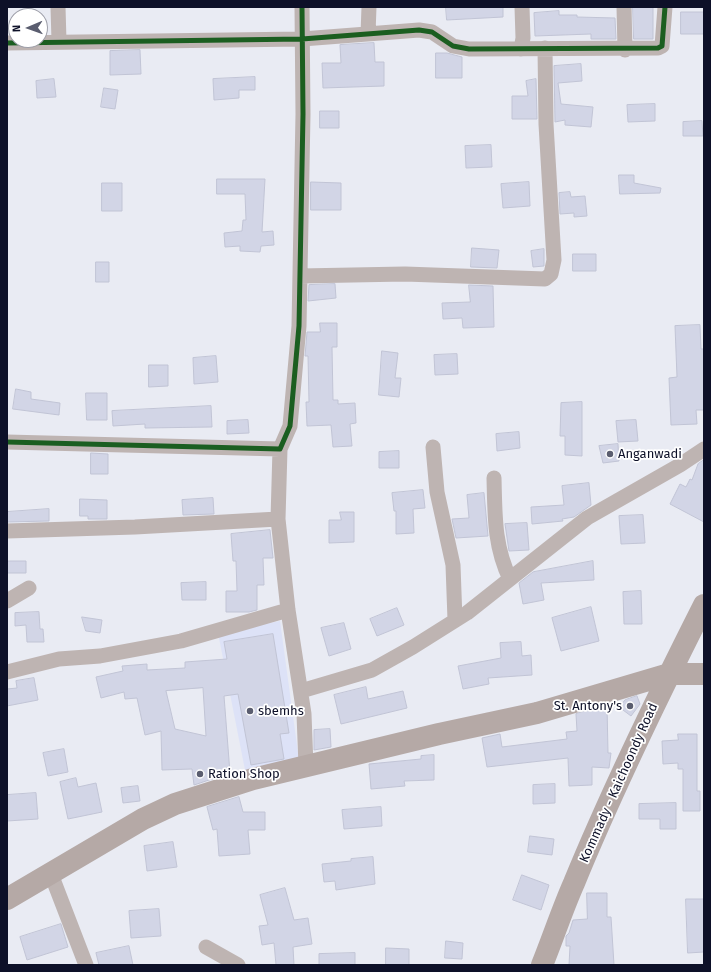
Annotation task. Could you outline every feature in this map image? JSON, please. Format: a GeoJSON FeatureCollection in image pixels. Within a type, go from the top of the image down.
{"type":"FeatureCollection","features":[{"type":"Feature","properties":{"kind":"main road","name":"Kommady - Kaichoondy Road"},"geometry":{"type":"LineString","coordinates":[[542,965],[573,884],[608,804],[669,674],[704,605]]}},
{"type":"Feature","properties":{"kind":"main road"},"geometry":{"type":"LineString","coordinates":[[7,899],[143,818],[175,804],[253,779],[537,713],[669,674],[704,674]]}},
{"type":"Feature","properties":{"kind":"street"},"geometry":{"type":"LineString","coordinates":[[58,7],[59,41]]}},
{"type":"Feature","properties":{"kind":"street"},"geometry":{"type":"LineString","coordinates":[[302,7],[303,114],[300,326],[290,426],[280,449],[278,519],[288,610],[301,691],[306,766]]}},
{"type":"Feature","properties":{"kind":"street"},"geometry":{"type":"LineString","coordinates":[[368,34],[369,7]]}},
{"type":"Feature","properties":{"kind":"street"},"geometry":{"type":"LineString","coordinates":[[521,48],[523,38],[522,7]]}},
{"type":"Feature","properties":{"kind":"street"},"geometry":{"type":"LineString","coordinates":[[624,7],[625,50]]}},
{"type":"Feature","properties":{"kind":"street"},"geometry":{"type":"LineString","coordinates":[[7,43],[59,41],[302,39],[419,30],[432,32],[454,46],[469,49],[545,48],[625,50],[658,48],[662,46],[665,7]]}},
{"type":"Feature","properties":{"kind":"street"},"geometry":{"type":"LineString","coordinates":[[300,276],[405,274],[545,279],[552,274],[554,260],[546,124],[545,48]]}},
{"type":"Feature","properties":{"kind":"street"},"geometry":{"type":"LineString","coordinates":[[7,442],[280,449]]}},
{"type":"Feature","properties":{"kind":"street"},"geometry":{"type":"LineString","coordinates":[[433,447],[437,492],[452,565],[455,620]]}},
{"type":"Feature","properties":{"kind":"street"},"geometry":{"type":"LineString","coordinates":[[301,691],[372,670],[455,620],[587,518],[680,465],[704,449]]}},
{"type":"Feature","properties":{"kind":"street"},"geometry":{"type":"LineString","coordinates":[[494,478],[496,537],[502,562],[510,579]]}},
{"type":"Feature","properties":{"kind":"street"},"geometry":{"type":"LineString","coordinates":[[7,531],[135,527],[278,519]]}},
{"type":"Feature","properties":{"kind":"street"},"geometry":{"type":"LineString","coordinates":[[7,600],[28,588]]}},
{"type":"Feature","properties":{"kind":"street"},"geometry":{"type":"LineString","coordinates":[[7,672],[59,659],[100,656],[181,641],[288,610]]}},
{"type":"Feature","properties":{"kind":"street"},"geometry":{"type":"LineString","coordinates":[[51,874],[86,965]]}},
{"type":"Feature","properties":{"kind":"street"},"geometry":{"type":"LineString","coordinates":[[206,947],[238,965]]}},
{"type":"Feature","properties":{"kind":"shaded area"},"geometry":{"type":"Polygon","coordinates":[[[280,621],[299,760],[246,775],[218,633],[280,621]]]}},
{"type":"Feature","properties":{"kind":"building"},"geometry":{"type":"Polygon","coordinates":[[[446,7],[503,7],[503,17],[447,20],[446,7]]]}},
{"type":"Feature","properties":{"kind":"building"},"geometry":{"type":"Polygon","coordinates":[[[633,7],[653,7],[653,39],[634,39],[633,7]]]}},
{"type":"Feature","properties":{"kind":"building"},"geometry":{"type":"Polygon","coordinates":[[[559,11],[559,15],[615,18],[616,39],[591,39],[591,34],[535,36],[534,13],[559,11]]]}},
{"type":"Feature","properties":{"kind":"building"},"geometry":{"type":"Polygon","coordinates":[[[681,12],[704,12],[704,34],[681,34],[681,12]]]}},
{"type":"Feature","properties":{"kind":"building"},"geometry":{"type":"Polygon","coordinates":[[[374,43],[375,62],[384,62],[384,86],[323,88],[322,63],[341,63],[340,45],[374,43]]]}},
{"type":"Feature","properties":{"kind":"building"},"geometry":{"type":"Polygon","coordinates":[[[140,50],[141,74],[110,75],[110,51],[140,50]]]}},
{"type":"Feature","properties":{"kind":"building"},"geometry":{"type":"Polygon","coordinates":[[[436,53],[447,53],[462,57],[462,78],[436,78],[436,53]]]}},
{"type":"Feature","properties":{"kind":"building"},"geometry":{"type":"Polygon","coordinates":[[[581,64],[582,81],[558,83],[561,104],[593,107],[591,127],[565,125],[565,120],[555,122],[554,66],[581,64]]]}},
{"type":"Feature","properties":{"kind":"building"},"geometry":{"type":"Polygon","coordinates":[[[255,77],[255,90],[239,90],[239,98],[214,100],[213,79],[255,77]]]}},
{"type":"Feature","properties":{"kind":"building"},"geometry":{"type":"Polygon","coordinates":[[[54,79],[56,97],[37,98],[36,81],[54,79]]]}},
{"type":"Feature","properties":{"kind":"building"},"geometry":{"type":"Polygon","coordinates":[[[536,79],[537,119],[512,119],[512,96],[528,96],[526,81],[536,79]]]}},
{"type":"Feature","properties":{"kind":"building"},"geometry":{"type":"Polygon","coordinates":[[[104,88],[118,90],[115,109],[101,107],[104,88]]]}},
{"type":"Feature","properties":{"kind":"building"},"geometry":{"type":"Polygon","coordinates":[[[655,104],[655,121],[628,122],[627,105],[655,104]]]}},
{"type":"Feature","properties":{"kind":"building"},"geometry":{"type":"Polygon","coordinates":[[[320,111],[339,111],[339,128],[320,128],[320,111]]]}},
{"type":"Feature","properties":{"kind":"building"},"geometry":{"type":"Polygon","coordinates":[[[702,121],[703,136],[683,136],[683,122],[702,121]]]}},
{"type":"Feature","properties":{"kind":"building"},"geometry":{"type":"Polygon","coordinates":[[[491,145],[492,167],[466,168],[465,146],[491,145]]]}},
{"type":"Feature","properties":{"kind":"building"},"geometry":{"type":"Polygon","coordinates":[[[619,175],[634,175],[634,183],[661,188],[660,193],[620,194],[619,175]]]}},
{"type":"Feature","properties":{"kind":"building"},"geometry":{"type":"Polygon","coordinates":[[[217,179],[265,179],[262,232],[273,231],[274,245],[261,246],[260,252],[240,251],[240,246],[225,247],[224,233],[242,231],[243,220],[246,220],[245,194],[217,194],[217,179]]]}},
{"type":"Feature","properties":{"kind":"building"},"geometry":{"type":"Polygon","coordinates":[[[311,182],[341,183],[341,210],[311,210],[311,182]]]}},
{"type":"Feature","properties":{"kind":"building"},"geometry":{"type":"Polygon","coordinates":[[[529,182],[530,206],[503,208],[501,184],[529,182]]]}},
{"type":"Feature","properties":{"kind":"building"},"geometry":{"type":"Polygon","coordinates":[[[102,183],[122,183],[122,211],[102,211],[102,183]]]}},
{"type":"Feature","properties":{"kind":"building"},"geometry":{"type":"Polygon","coordinates":[[[570,192],[571,197],[585,196],[587,216],[574,217],[574,213],[560,214],[559,193],[570,192]]]}},
{"type":"Feature","properties":{"kind":"building"},"geometry":{"type":"Polygon","coordinates":[[[472,248],[499,250],[497,268],[471,267],[472,248]]]}},
{"type":"Feature","properties":{"kind":"building"},"geometry":{"type":"Polygon","coordinates":[[[544,249],[544,266],[533,267],[531,251],[544,249]]]}},
{"type":"Feature","properties":{"kind":"building"},"geometry":{"type":"Polygon","coordinates":[[[573,254],[596,254],[596,271],[573,271],[573,254]]]}},
{"type":"Feature","properties":{"kind":"building"},"geometry":{"type":"Polygon","coordinates":[[[96,262],[109,262],[109,282],[96,282],[96,262]]]}},
{"type":"Feature","properties":{"kind":"building"},"geometry":{"type":"Polygon","coordinates":[[[335,284],[336,298],[308,301],[309,285],[335,284]]]}},
{"type":"Feature","properties":{"kind":"building"},"geometry":{"type":"Polygon","coordinates":[[[469,285],[493,286],[494,327],[463,328],[462,318],[443,319],[442,303],[470,302],[469,285]]]}},
{"type":"Feature","properties":{"kind":"building"},"geometry":{"type":"Polygon","coordinates":[[[320,323],[337,323],[337,347],[332,347],[333,400],[338,400],[338,404],[355,403],[356,423],[350,424],[352,446],[333,447],[331,425],[307,426],[306,402],[309,402],[308,356],[305,356],[307,332],[320,332],[320,323]]]}},
{"type":"Feature","properties":{"kind":"building"},"geometry":{"type":"Polygon","coordinates":[[[700,325],[701,349],[704,349],[704,410],[696,410],[697,424],[671,425],[669,378],[677,377],[675,326],[700,325]]]}},
{"type":"Feature","properties":{"kind":"building"},"geometry":{"type":"Polygon","coordinates":[[[382,351],[398,353],[395,378],[401,378],[399,397],[379,395],[382,351]]]}},
{"type":"Feature","properties":{"kind":"building"},"geometry":{"type":"Polygon","coordinates":[[[457,354],[458,374],[435,375],[434,355],[457,354]]]}},
{"type":"Feature","properties":{"kind":"building"},"geometry":{"type":"Polygon","coordinates":[[[216,356],[218,382],[194,384],[193,358],[216,356]]]}},
{"type":"Feature","properties":{"kind":"building"},"geometry":{"type":"Polygon","coordinates":[[[149,365],[168,365],[168,386],[149,387],[149,365]]]}},
{"type":"Feature","properties":{"kind":"building"},"geometry":{"type":"Polygon","coordinates":[[[16,389],[31,392],[31,399],[60,403],[59,415],[13,409],[16,389]]]}},
{"type":"Feature","properties":{"kind":"building"},"geometry":{"type":"Polygon","coordinates":[[[86,393],[107,393],[107,420],[87,420],[86,393]]]}},
{"type":"Feature","properties":{"kind":"building"},"geometry":{"type":"Polygon","coordinates":[[[582,402],[582,456],[565,455],[565,436],[560,436],[561,403],[582,402]]]}},
{"type":"Feature","properties":{"kind":"building"},"geometry":{"type":"Polygon","coordinates":[[[211,406],[212,427],[145,428],[145,424],[113,426],[112,411],[211,406]]]}},
{"type":"Feature","properties":{"kind":"building"},"geometry":{"type":"Polygon","coordinates":[[[248,420],[249,433],[227,434],[227,421],[248,420]]]}},
{"type":"Feature","properties":{"kind":"building"},"geometry":{"type":"Polygon","coordinates":[[[636,420],[638,441],[618,442],[616,421],[636,420]]]}},
{"type":"Feature","properties":{"kind":"building"},"geometry":{"type":"Polygon","coordinates":[[[519,432],[520,448],[497,451],[496,434],[519,432]]]}},
{"type":"Feature","properties":{"kind":"building","name":"Anganwadi"},"geometry":{"type":"Polygon","coordinates":[[[618,444],[619,461],[603,463],[599,446],[618,444]]]}},
{"type":"Feature","properties":{"kind":"building"},"geometry":{"type":"Polygon","coordinates":[[[399,451],[399,468],[379,468],[379,452],[399,451]]]}},
{"type":"Feature","properties":{"kind":"building"},"geometry":{"type":"Polygon","coordinates":[[[91,453],[108,454],[108,474],[91,474],[91,453]]]}},
{"type":"Feature","properties":{"kind":"building"},"geometry":{"type":"Polygon","coordinates":[[[704,460],[704,522],[670,504],[680,484],[686,487],[690,479],[692,480],[698,464],[704,460]]]}},
{"type":"Feature","properties":{"kind":"building"},"geometry":{"type":"Polygon","coordinates":[[[589,483],[591,505],[574,517],[562,519],[563,521],[532,524],[531,507],[564,505],[562,486],[589,483]]]}},
{"type":"Feature","properties":{"kind":"building"},"geometry":{"type":"Polygon","coordinates":[[[423,490],[425,508],[413,509],[414,533],[396,534],[396,511],[394,511],[392,493],[423,490]]]}},
{"type":"Feature","properties":{"kind":"building"},"geometry":{"type":"Polygon","coordinates":[[[484,493],[488,536],[456,538],[452,519],[469,518],[467,495],[484,493]]]}},
{"type":"Feature","properties":{"kind":"building"},"geometry":{"type":"Polygon","coordinates":[[[213,498],[214,514],[183,515],[182,500],[213,498]]]}},
{"type":"Feature","properties":{"kind":"building"},"geometry":{"type":"Polygon","coordinates":[[[80,499],[107,500],[107,519],[88,519],[88,516],[80,516],[80,499]]]}},
{"type":"Feature","properties":{"kind":"building"},"geometry":{"type":"Polygon","coordinates":[[[49,509],[49,521],[7,522],[7,512],[49,509]]]}},
{"type":"Feature","properties":{"kind":"building"},"geometry":{"type":"Polygon","coordinates":[[[340,512],[354,512],[354,542],[329,543],[329,520],[341,520],[340,512]]]}},
{"type":"Feature","properties":{"kind":"building"},"geometry":{"type":"Polygon","coordinates":[[[643,515],[645,543],[621,544],[619,516],[643,515]]]}},
{"type":"Feature","properties":{"kind":"building"},"geometry":{"type":"Polygon","coordinates":[[[527,523],[529,550],[509,551],[505,524],[527,523]]]}},
{"type":"Feature","properties":{"kind":"building"},"geometry":{"type":"Polygon","coordinates":[[[270,530],[273,558],[263,558],[264,585],[257,585],[257,610],[249,612],[226,612],[226,591],[237,591],[236,561],[233,561],[231,534],[270,530]]]}},
{"type":"Feature","properties":{"kind":"building"},"geometry":{"type":"Polygon","coordinates":[[[7,561],[26,561],[26,573],[7,573],[7,561]]]}},
{"type":"Feature","properties":{"kind":"building"},"geometry":{"type":"Polygon","coordinates":[[[593,561],[594,580],[541,583],[544,600],[523,604],[519,583],[533,572],[593,561]]]}},
{"type":"Feature","properties":{"kind":"building"},"geometry":{"type":"Polygon","coordinates":[[[206,582],[206,600],[182,600],[181,583],[206,582]]]}},
{"type":"Feature","properties":{"kind":"building"},"geometry":{"type":"Polygon","coordinates":[[[641,591],[642,624],[624,624],[623,592],[641,591]]]}},
{"type":"Feature","properties":{"kind":"building"},"geometry":{"type":"Polygon","coordinates":[[[591,607],[599,641],[561,651],[552,618],[591,607]]]}},
{"type":"Feature","properties":{"kind":"building"},"geometry":{"type":"Polygon","coordinates":[[[397,608],[404,625],[377,636],[370,619],[397,608]]]}},
{"type":"Feature","properties":{"kind":"building"},"geometry":{"type":"Polygon","coordinates":[[[39,612],[40,629],[43,629],[44,642],[27,642],[26,625],[15,626],[15,613],[39,612]]]}},
{"type":"Feature","properties":{"kind":"building"},"geometry":{"type":"Polygon","coordinates":[[[82,617],[102,620],[100,633],[86,631],[82,617]]]}},
{"type":"Feature","properties":{"kind":"building"},"geometry":{"type":"Polygon","coordinates":[[[344,623],[351,649],[329,656],[321,628],[344,623]]]}},
{"type":"Feature","properties":{"kind":"building"},"geometry":{"type":"Polygon","coordinates":[[[273,634],[289,733],[280,734],[284,759],[251,765],[238,694],[224,696],[230,773],[194,785],[192,769],[162,770],[161,731],[145,735],[137,698],[125,699],[124,692],[101,698],[96,677],[123,671],[122,666],[147,664],[147,670],[185,668],[185,662],[227,659],[224,642],[273,634]],[[203,688],[166,691],[175,729],[206,736],[203,688]]]}},
{"type":"Feature","properties":{"kind":"building"},"geometry":{"type":"Polygon","coordinates":[[[521,642],[522,656],[531,655],[532,675],[488,678],[489,684],[463,689],[458,666],[501,658],[500,643],[521,642]]]}},
{"type":"Feature","properties":{"kind":"building"},"geometry":{"type":"Polygon","coordinates":[[[34,678],[38,700],[7,706],[7,689],[17,688],[16,681],[34,678]]]}},
{"type":"Feature","properties":{"kind":"building"},"geometry":{"type":"Polygon","coordinates":[[[366,687],[368,699],[403,691],[407,708],[341,724],[334,695],[366,687]]]}},
{"type":"Feature","properties":{"kind":"building","name":"St. Antony's"},"geometry":{"type":"Polygon","coordinates":[[[637,696],[640,704],[631,716],[619,707],[625,700],[637,696]]]}},
{"type":"Feature","properties":{"kind":"building"},"geometry":{"type":"Polygon","coordinates":[[[607,705],[608,753],[611,753],[609,768],[592,767],[592,785],[569,786],[568,758],[487,767],[482,738],[500,734],[502,747],[567,739],[566,732],[577,731],[576,714],[607,705]]]}},
{"type":"Feature","properties":{"kind":"building"},"geometry":{"type":"Polygon","coordinates":[[[330,729],[331,747],[314,750],[314,730],[330,729]]]}},
{"type":"Feature","properties":{"kind":"building"},"geometry":{"type":"Polygon","coordinates":[[[678,734],[697,734],[697,791],[700,791],[700,811],[683,811],[683,769],[678,769],[678,763],[663,764],[662,741],[678,740],[678,734]]]}},
{"type":"Feature","properties":{"kind":"building"},"geometry":{"type":"Polygon","coordinates":[[[64,749],[68,772],[48,776],[43,753],[64,749]]]}},
{"type":"Feature","properties":{"kind":"building"},"geometry":{"type":"Polygon","coordinates":[[[434,755],[434,780],[404,781],[405,786],[371,789],[369,764],[421,759],[421,756],[434,755]]]}},
{"type":"Feature","properties":{"kind":"building"},"geometry":{"type":"Polygon","coordinates":[[[76,778],[78,787],[96,783],[102,812],[68,819],[60,782],[76,778]]]}},
{"type":"Feature","properties":{"kind":"building"},"geometry":{"type":"Polygon","coordinates":[[[555,784],[555,803],[533,804],[533,785],[555,784]]]}},
{"type":"Feature","properties":{"kind":"building"},"geometry":{"type":"Polygon","coordinates":[[[138,786],[140,801],[123,803],[121,788],[138,786]]]}},
{"type":"Feature","properties":{"kind":"building"},"geometry":{"type":"Polygon","coordinates":[[[36,793],[38,819],[7,821],[7,795],[36,793]]]}},
{"type":"Feature","properties":{"kind":"building"},"geometry":{"type":"Polygon","coordinates":[[[239,797],[243,812],[265,812],[265,830],[248,830],[250,854],[219,856],[217,829],[213,830],[207,807],[239,797]]]}},
{"type":"Feature","properties":{"kind":"building"},"geometry":{"type":"Polygon","coordinates":[[[676,803],[676,829],[660,829],[660,819],[639,819],[639,804],[676,803]]]}},
{"type":"Feature","properties":{"kind":"building"},"geometry":{"type":"Polygon","coordinates":[[[381,807],[382,826],[344,829],[342,810],[381,807]]]}},
{"type":"Feature","properties":{"kind":"building"},"geometry":{"type":"Polygon","coordinates":[[[530,836],[554,839],[552,855],[528,852],[530,836]]]}},
{"type":"Feature","properties":{"kind":"building"},"geometry":{"type":"Polygon","coordinates":[[[173,842],[177,867],[147,871],[144,846],[173,842]]]}},
{"type":"Feature","properties":{"kind":"building"},"geometry":{"type":"Polygon","coordinates":[[[373,857],[375,884],[336,890],[335,881],[324,882],[322,864],[373,857]]]}},
{"type":"Feature","properties":{"kind":"building"},"geometry":{"type":"Polygon","coordinates":[[[522,875],[549,885],[541,910],[513,900],[522,875]]]}},
{"type":"Feature","properties":{"kind":"building"},"geometry":{"type":"Polygon","coordinates":[[[285,888],[294,920],[308,918],[312,944],[293,947],[294,965],[276,965],[274,943],[262,945],[259,926],[268,925],[260,895],[285,888]]]}},
{"type":"Feature","properties":{"kind":"building"},"geometry":{"type":"Polygon","coordinates":[[[587,893],[607,893],[607,917],[611,917],[614,965],[569,965],[570,946],[566,946],[566,936],[569,933],[573,920],[587,919],[587,893]]]}},
{"type":"Feature","properties":{"kind":"building"},"geometry":{"type":"Polygon","coordinates":[[[686,899],[704,899],[704,952],[688,953],[686,899]]]}},
{"type":"Feature","properties":{"kind":"building"},"geometry":{"type":"Polygon","coordinates":[[[159,909],[161,936],[131,938],[129,911],[159,909]]]}},
{"type":"Feature","properties":{"kind":"building"},"geometry":{"type":"Polygon","coordinates":[[[61,924],[68,947],[27,960],[20,937],[61,924]]]}},
{"type":"Feature","properties":{"kind":"building"},"geometry":{"type":"Polygon","coordinates":[[[446,941],[463,943],[462,959],[445,958],[446,941]]]}},
{"type":"Feature","properties":{"kind":"building"},"geometry":{"type":"Polygon","coordinates":[[[129,946],[133,965],[99,965],[96,953],[129,946]]]}},
{"type":"Feature","properties":{"kind":"building"},"geometry":{"type":"Polygon","coordinates":[[[386,948],[409,949],[409,965],[386,965],[386,948]]]}},
{"type":"Feature","properties":{"kind":"building"},"geometry":{"type":"Polygon","coordinates":[[[355,953],[355,965],[319,965],[319,954],[355,953]]]}},
{"type":"Feature","properties":{"kind":"cycle path"},"geometry":{"type":"LineString","coordinates":[[7,442],[280,449],[290,426],[299,326],[303,114],[302,7]]}},
{"type":"Feature","properties":{"kind":"cycle path"},"geometry":{"type":"LineString","coordinates":[[7,43],[302,39],[419,30],[432,32],[453,46],[469,49],[658,48],[662,46],[665,7]]}},
{"type":"Feature","properties":{"kind":"place","name":"Anganwadi"},"geometry":{"type":"Point","coordinates":[610,454]}},
{"type":"Feature","properties":{"kind":"place","name":"St. Antony's"},"geometry":{"type":"Point","coordinates":[630,706]}},
{"type":"Feature","properties":{"kind":"place","name":"sbemhs"},"geometry":{"type":"Point","coordinates":[250,711]}},
{"type":"Feature","properties":{"kind":"place","name":"Ration Shop"},"geometry":{"type":"Point","coordinates":[200,774]}}]}
